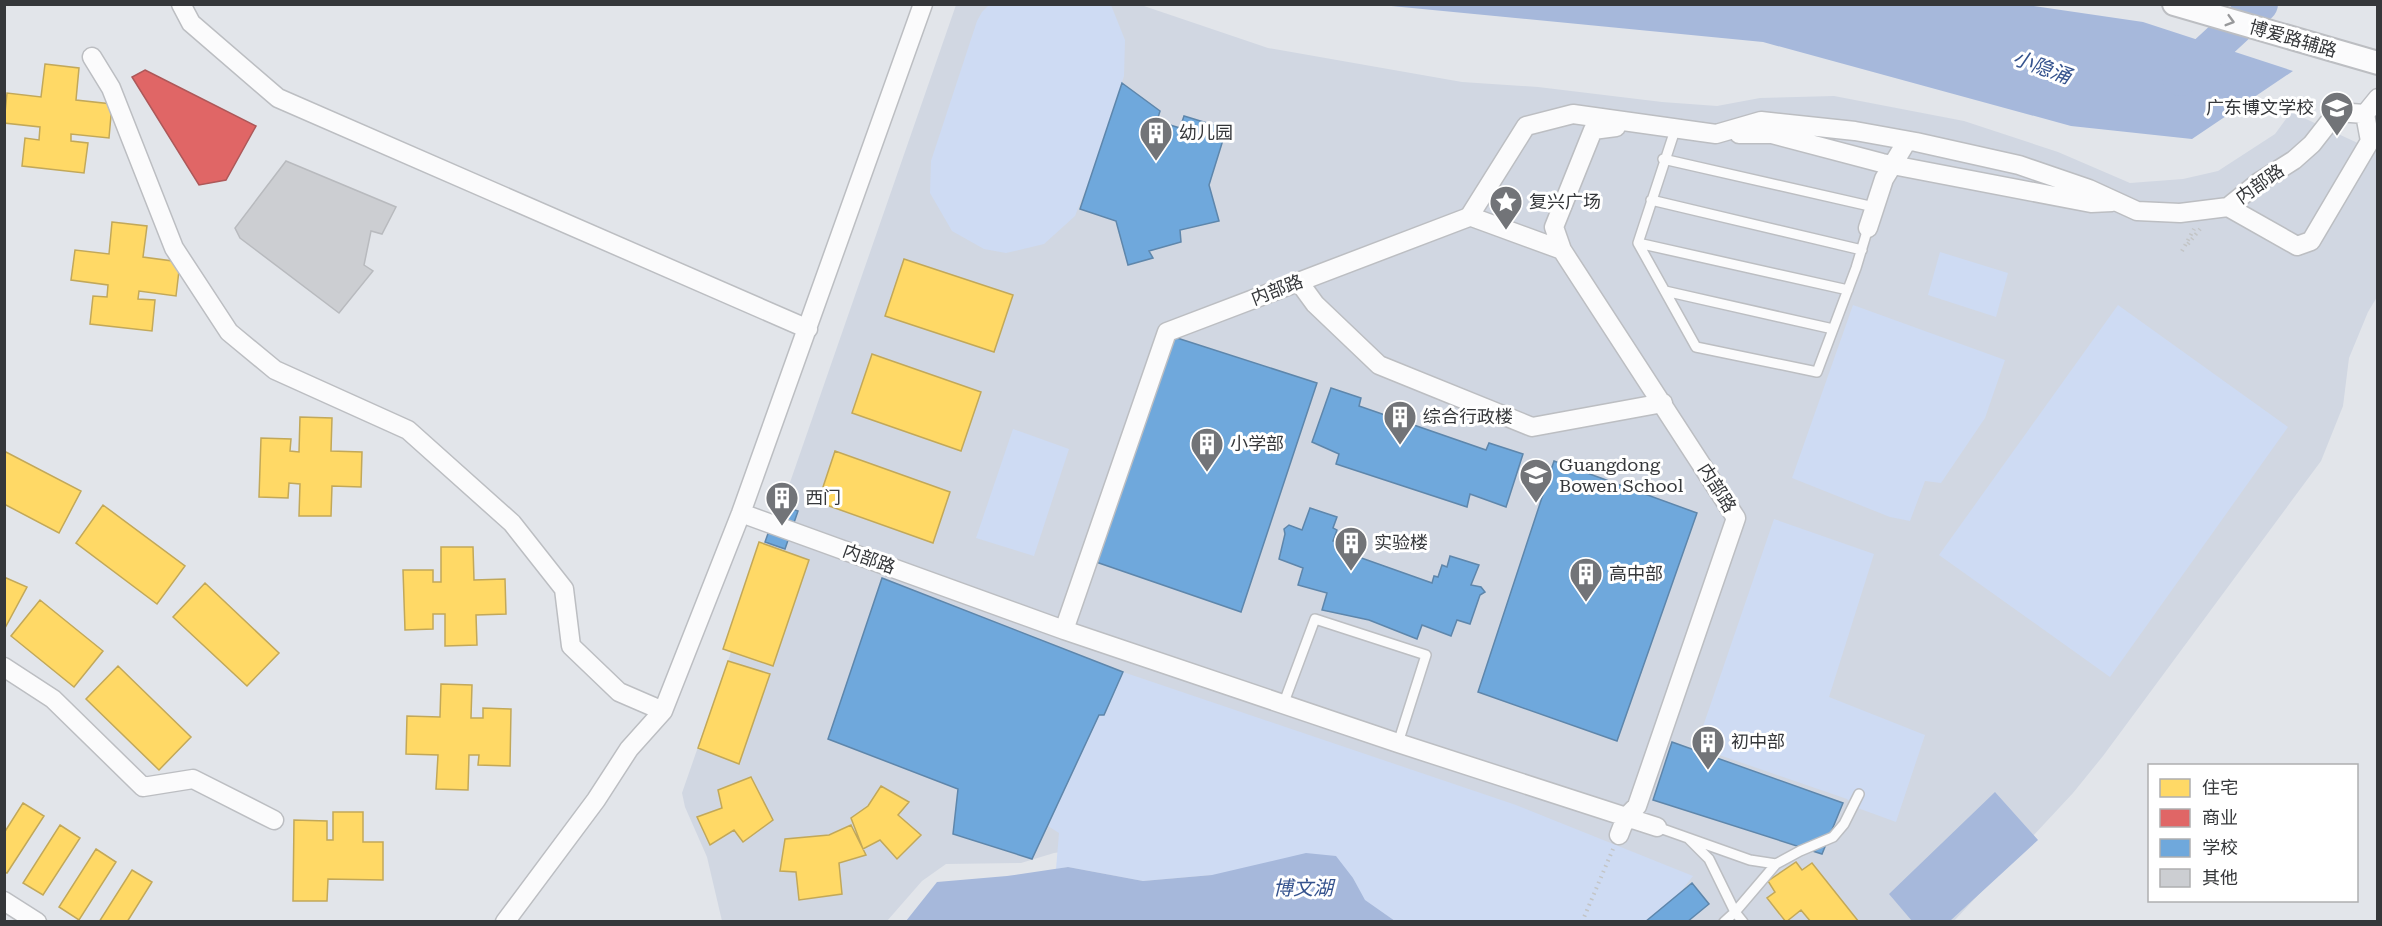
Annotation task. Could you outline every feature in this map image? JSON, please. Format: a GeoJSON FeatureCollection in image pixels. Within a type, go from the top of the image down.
{"type":"FeatureCollection","features":[{"type":"Feature","properties":{"kind":"street"},"geometry":{"type":"LineString","coordinates":[[181,4],[191,23],[278,98],[808,329]]}},
{"type":"Feature","properties":{"kind":"street"},"geometry":{"type":"LineString","coordinates":[[505,921],[596,800],[629,749],[663,711],[741,513],[923,4]]}},
{"type":"Feature","properties":{"kind":"street","name":"博爱路辅路"},"geometry":{"type":"LineString","coordinates":[[2174,4],[2378,63]]}},
{"type":"Feature","properties":{"kind":"street"},"geometry":{"type":"LineString","coordinates":[[92,57],[111,88],[174,248],[229,332],[274,370],[408,430],[512,523],[564,589],[571,646],[619,692],[663,711]]}},
{"type":"Feature","properties":{"kind":"street"},"geometry":{"type":"LineString","coordinates":[[2228,207],[2297,246],[2311,242],[2370,141],[2365,114],[2378,98]]}},
{"type":"Feature","properties":{"kind":"street","name":"内部路"},"geometry":{"type":"LineString","coordinates":[[1716,134],[1761,121],[1855,131],[2019,165],[2089,189],[2137,211],[2169,213],[2228,207],[2259,182],[2294,160],[2312,144],[2337,112],[2365,114]]}},
{"type":"Feature","properties":{"kind":"street","name":"内部路"},"geometry":{"type":"LineString","coordinates":[[1064,630],[1167,332],[1470,216],[1526,126],[1573,114],[1716,134],[1772,134],[1892,165],[2091,203],[2114,202]]}},
{"type":"Feature","properties":{"kind":"street","name":"内部路"},"geometry":{"type":"LineString","coordinates":[[1619,835],[1626,817],[1637,806],[1736,518],[1562,250],[1554,227],[1593,130],[1644,124]]}},
{"type":"Feature","properties":{"kind":"street"},"geometry":{"type":"LineString","coordinates":[[1868,228],[1884,179],[1907,141]]}},
{"type":"Feature","properties":{"kind":"street"},"geometry":{"type":"LineString","coordinates":[[1470,216],[1562,250]]}},
{"type":"Feature","properties":{"kind":"street"},"geometry":{"type":"LineString","coordinates":[[1299,282],[1315,304],[1379,365],[1532,427],[1663,403]]}},
{"type":"Feature","properties":{"kind":"street","name":"内部路"},"geometry":{"type":"LineString","coordinates":[[741,513],[1064,630],[1283,705],[1626,817]]}},
{"type":"Feature","properties":{"kind":"street"},"geometry":{"type":"LineString","coordinates":[[4,667],[53,699],[143,787],[193,779],[274,820]]}},
{"type":"Feature","properties":{"kind":"street"},"geometry":{"type":"LineString","coordinates":[[1626,817],[1657,827]]}},
{"type":"Feature","properties":{"kind":"street"},"geometry":{"type":"LineString","coordinates":[[4,901],[37,921]]}},
{"type":"Feature","properties":{"kind":"lane"},"geometry":{"type":"LineString","coordinates":[[1675,129],[1663,159],[1638,243],[1696,347],[1817,372],[1848,290],[1868,228]]}},
{"type":"Feature","properties":{"kind":"lane"},"geometry":{"type":"LineString","coordinates":[[1663,159],[1874,207]]}},
{"type":"Feature","properties":{"kind":"lane"},"geometry":{"type":"LineString","coordinates":[[1651,200],[1862,250]]}},
{"type":"Feature","properties":{"kind":"lane"},"geometry":{"type":"LineString","coordinates":[[1638,243],[1848,290]]}},
{"type":"Feature","properties":{"kind":"lane"},"geometry":{"type":"LineString","coordinates":[[1665,291],[1833,329]]}},
{"type":"Feature","properties":{"kind":"lane"},"geometry":{"type":"LineString","coordinates":[[1283,705],[1315,618],[1426,655],[1398,743]]}},
{"type":"Feature","properties":{"kind":"lane"},"geometry":{"type":"LineString","coordinates":[[1724,921],[1735,912],[1776,864],[1833,837],[1844,824],[1858,794]]}},
{"type":"Feature","properties":{"kind":"lane"},"geometry":{"type":"LineString","coordinates":[[1657,827],[1750,860],[1776,864]]}},
{"type":"Feature","properties":{"kind":"lane"},"geometry":{"type":"LineString","coordinates":[[1686,837],[1709,859],[1735,912],[1743,921]]}},
{"type":"Feature","properties":{"kind":"path"},"geometry":{"type":"LineString","coordinates":[[2184,246],[2194,238],[2202,223]]}},
{"type":"Feature","properties":{"kind":"path"},"geometry":{"type":"LineString","coordinates":[[1582,921],[1619,835]]}},
{"type":"Feature","properties":{"kind":"shaded area","name":"Guangdong Bowen School"},"geometry":{"type":"Polygon","coordinates":[[[956,5],[1141,5],[1268,48],[1462,82],[1538,87],[1662,102],[1717,106],[1760,98],[1834,96],[1964,121],[2058,152],[2130,183],[2183,179],[2218,171],[2275,134],[2291,112],[2377,152],[2377,297],[2368,312],[2349,358],[2343,406],[2321,461],[2103,756],[2073,793],[1954,921],[1442,921],[1334,828],[1090,848],[1054,853],[1021,863],[946,864],[922,881],[887,921],[722,921],[707,857],[685,807],[682,793],[956,5]]]}},
{"type":"Feature","properties":{"kind":"shaded area"},"geometry":{"type":"Polygon","coordinates":[[[989,5],[1111,5],[1125,40],[1124,76],[1092,173],[1075,216],[1044,244],[1006,253],[984,249],[952,231],[930,193],[931,161],[977,21],[989,5]]]}},
{"type":"Feature","properties":{"kind":"shaded area"},"geometry":{"type":"Polygon","coordinates":[[[1940,252],[2008,273],[1996,317],[1928,295],[1940,252]]]}},
{"type":"Feature","properties":{"kind":"shaded area"},"geometry":{"type":"Polygon","coordinates":[[[1853,305],[2005,360],[1985,418],[1941,483],[1925,481],[1910,521],[1890,517],[1792,478],[1853,305]]]}},
{"type":"Feature","properties":{"kind":"shaded area"},"geometry":{"type":"Polygon","coordinates":[[[2118,305],[2288,427],[2110,677],[1939,555],[2118,305]]]}},
{"type":"Feature","properties":{"kind":"shaded area"},"geometry":{"type":"Polygon","coordinates":[[[1013,429],[1069,449],[1034,556],[976,538],[1013,429]]]}},
{"type":"Feature","properties":{"kind":"shaded area"},"geometry":{"type":"Polygon","coordinates":[[[1774,519],[1874,554],[1829,697],[1925,735],[1896,822],[1855,807],[1847,799],[1696,747],[1774,519]]]}},
{"type":"Feature","properties":{"kind":"shaded area"},"geometry":{"type":"Polygon","coordinates":[[[1123,672],[1516,805],[1693,876],[1658,921],[1395,921],[1364,900],[1353,878],[1212,875],[1143,881],[1068,867],[1056,869],[1059,833],[1048,826],[1099,715],[1105,715],[1123,672]]]}},
{"type":"Feature","properties":{"kind":"water"},"geometry":{"type":"Polygon","coordinates":[[[1381,5],[2027,5],[2143,22],[2293,71],[2192,139],[2071,126],[1763,42],[1381,5]]]}},
{"type":"Feature","properties":{"kind":"water"},"geometry":{"type":"Polygon","coordinates":[[[1995,792],[2038,840],[1950,921],[1912,921],[1889,894],[1995,792]]]}},
{"type":"Feature","properties":{"kind":"water","name":"博文湖"},"geometry":{"type":"Polygon","coordinates":[[[1306,853],[1336,856],[1353,878],[1365,900],[1395,921],[906,921],[937,882],[1007,876],[1068,867],[1143,881],[1212,875],[1306,853]]]}},
{"type":"Feature","properties":{"kind":"building: 住宅"},"geometry":{"type":"Polygon","coordinates":[[[45,64],[79,68],[76,100],[112,104],[109,138],[71,134],[71,141],[88,143],[84,173],[22,166],[25,138],[39,140],[40,127],[4,123],[7,93],[41,97],[45,64]]]}},
{"type":"Feature","properties":{"kind":"building: 住宅"},"geometry":{"type":"Polygon","coordinates":[[[112,222],[147,226],[143,257],[180,262],[176,296],[139,291],[138,299],[155,300],[152,331],[90,324],[93,296],[107,297],[108,285],[71,280],[75,250],[109,254],[112,222]]]}},
{"type":"Feature","properties":{"kind":"building: 住宅"},"geometry":{"type":"Polygon","coordinates":[[[904,259],[1013,295],[994,352],[885,316],[904,259]]]}},
{"type":"Feature","properties":{"kind":"building: 住宅"},"geometry":{"type":"Polygon","coordinates":[[[872,354],[981,392],[961,451],[852,413],[872,354]]]}},
{"type":"Feature","properties":{"kind":"building: 住宅"},"geometry":{"type":"Polygon","coordinates":[[[300,417],[332,418],[331,451],[362,452],[361,487],[332,486],[331,516],[299,516],[300,484],[289,483],[288,498],[259,497],[261,438],[291,439],[290,451],[299,452],[300,417]]]}},
{"type":"Feature","properties":{"kind":"building: 住宅"},"geometry":{"type":"Polygon","coordinates":[[[4,451],[81,491],[59,533],[4,504],[4,451]]]}},
{"type":"Feature","properties":{"kind":"building: 住宅"},"geometry":{"type":"Polygon","coordinates":[[[835,451],[950,492],[933,543],[818,502],[835,451]]]}},
{"type":"Feature","properties":{"kind":"building: 住宅"},"geometry":{"type":"Polygon","coordinates":[[[103,505],[185,566],[157,604],[76,543],[103,505]]]}},
{"type":"Feature","properties":{"kind":"building: 住宅"},"geometry":{"type":"Polygon","coordinates":[[[759,542],[809,560],[773,666],[723,649],[759,542]]]}},
{"type":"Feature","properties":{"kind":"building: 住宅"},"geometry":{"type":"Polygon","coordinates":[[[441,547],[473,547],[474,580],[505,579],[506,614],[476,615],[477,645],[445,646],[445,614],[433,614],[433,629],[405,630],[403,570],[433,570],[433,582],[441,582],[441,547]]]}},
{"type":"Feature","properties":{"kind":"building: 住宅"},"geometry":{"type":"Polygon","coordinates":[[[4,577],[27,587],[5,628],[4,628],[4,577]]]}},
{"type":"Feature","properties":{"kind":"building: 住宅"},"geometry":{"type":"Polygon","coordinates":[[[205,583],[279,653],[247,686],[173,617],[205,583]]]}},
{"type":"Feature","properties":{"kind":"building: 住宅"},"geometry":{"type":"Polygon","coordinates":[[[40,600],[103,651],[74,687],[11,636],[40,600]]]}},
{"type":"Feature","properties":{"kind":"building: 住宅"},"geometry":{"type":"Polygon","coordinates":[[[728,661],[770,674],[739,764],[698,748],[728,661]]]}},
{"type":"Feature","properties":{"kind":"building: 住宅"},"geometry":{"type":"Polygon","coordinates":[[[118,666],[191,737],[159,770],[86,699],[118,666]]]}},
{"type":"Feature","properties":{"kind":"building: 住宅"},"geometry":{"type":"Polygon","coordinates":[[[441,684],[472,685],[471,718],[483,718],[483,708],[511,709],[510,766],[478,765],[479,755],[469,755],[468,790],[436,789],[438,755],[406,754],[407,716],[440,717],[441,684]]]}},
{"type":"Feature","properties":{"kind":"building: 住宅"},"geometry":{"type":"Polygon","coordinates":[[[751,777],[773,820],[743,842],[734,830],[710,845],[697,817],[722,808],[718,790],[751,777]]]}},
{"type":"Feature","properties":{"kind":"building: 住宅"},"geometry":{"type":"Polygon","coordinates":[[[881,786],[909,802],[898,815],[921,835],[897,859],[880,840],[863,849],[851,818],[868,806],[881,786]]]}},
{"type":"Feature","properties":{"kind":"building: 住宅"},"geometry":{"type":"Polygon","coordinates":[[[23,803],[44,816],[7,873],[4,872],[4,833],[23,803]]]}},
{"type":"Feature","properties":{"kind":"building: 住宅"},"geometry":{"type":"Polygon","coordinates":[[[333,812],[363,812],[363,842],[383,842],[383,880],[328,879],[327,901],[293,901],[294,820],[327,821],[327,840],[333,840],[333,812]]]}},
{"type":"Feature","properties":{"kind":"building: 住宅"},"geometry":{"type":"Polygon","coordinates":[[[60,825],[80,838],[43,895],[23,883],[60,825]]]}},
{"type":"Feature","properties":{"kind":"building: 住宅"},"geometry":{"type":"Polygon","coordinates":[[[851,825],[866,855],[839,863],[842,894],[799,900],[796,872],[780,871],[785,839],[829,835],[851,825]]]}},
{"type":"Feature","properties":{"kind":"building: 住宅"},"geometry":{"type":"Polygon","coordinates":[[[96,849],[116,862],[79,920],[59,907],[96,849]]]}},
{"type":"Feature","properties":{"kind":"building: 住宅"},"geometry":{"type":"Polygon","coordinates":[[[1796,862],[1802,870],[1812,863],[1859,922],[1811,922],[1801,910],[1786,922],[1767,898],[1775,892],[1768,881],[1796,862]]]}},
{"type":"Feature","properties":{"kind":"building: 住宅"},"geometry":{"type":"Polygon","coordinates":[[[132,870],[152,882],[127,922],[99,922],[132,870]]]}},
{"type":"Feature","properties":{"kind":"building: 商业"},"geometry":{"type":"Polygon","coordinates":[[[145,70],[256,126],[226,180],[199,185],[132,77],[145,70]]]}},
{"type":"Feature","properties":{"kind":"building: 学校","name":"幼儿园"},"geometry":{"type":"Polygon","coordinates":[[[1122,83],[1160,111],[1157,121],[1180,128],[1184,116],[1217,126],[1216,137],[1223,140],[1209,185],[1219,221],[1180,230],[1181,242],[1149,251],[1153,258],[1128,265],[1116,221],[1080,209],[1122,83]]]}},
{"type":"Feature","properties":{"kind":"building: 学校","name":"小学部"},"geometry":{"type":"Polygon","coordinates":[[[1174,337],[1317,383],[1241,612],[1096,562],[1174,337]]]}},
{"type":"Feature","properties":{"kind":"building: 学校","name":"综合行政楼"},"geometry":{"type":"Polygon","coordinates":[[[1331,388],[1361,398],[1359,406],[1486,450],[1489,443],[1523,454],[1506,507],[1470,494],[1467,507],[1336,464],[1339,454],[1312,442],[1331,388]]]}},
{"type":"Feature","properties":{"kind":"building: 学校","name":"高中部"},"geometry":{"type":"Polygon","coordinates":[[[1554,461],[1697,513],[1617,741],[1478,692],[1554,461]]]}},
{"type":"Feature","properties":{"kind":"building: 学校","name":"西门"},"geometry":{"type":"Polygon","coordinates":[[[778,505],[798,511],[785,549],[765,542],[778,505]]]}},
{"type":"Feature","properties":{"kind":"building: 学校","name":"实验楼"},"geometry":{"type":"Polygon","coordinates":[[[1310,508],[1337,517],[1333,528],[1337,530],[1333,541],[1337,542],[1336,549],[1432,583],[1434,576],[1438,577],[1442,565],[1447,567],[1450,556],[1479,565],[1471,585],[1481,587],[1485,592],[1480,595],[1470,624],[1457,620],[1451,636],[1422,625],[1417,639],[1369,620],[1322,610],[1327,593],[1298,585],[1303,568],[1279,559],[1285,534],[1284,529],[1289,525],[1302,530],[1310,508]]]}},
{"type":"Feature","properties":{"kind":"building: 学校"},"geometry":{"type":"Polygon","coordinates":[[[882,578],[1123,672],[1104,715],[1099,715],[1032,859],[953,834],[958,789],[828,739],[882,578]]]}},
{"type":"Feature","properties":{"kind":"building: 学校","name":"初中部"},"geometry":{"type":"Polygon","coordinates":[[[1672,742],[1843,803],[1822,854],[1653,800],[1672,742]]]}},
{"type":"Feature","properties":{"kind":"building: 学校"},"geometry":{"type":"Polygon","coordinates":[[[1692,883],[1709,904],[1687,922],[1645,922],[1692,883]]]}},
{"type":"Feature","properties":{"kind":"building: 其他"},"geometry":{"type":"Polygon","coordinates":[[[286,161],[396,207],[382,234],[371,231],[364,265],[373,271],[339,313],[240,238],[235,228],[286,161]]]}},
{"type":"Feature","properties":{"kind":"waterway","name":"小隐涌"},"geometry":{"type":"LineString","coordinates":[[2180,78],[2260,4]]}},
{"type":"Feature","properties":{"kind":"place","name":"广东博文学校"},"geometry":{"type":"Point","coordinates":[2337,137]}},
{"type":"Feature","properties":{"kind":"place","name":"幼儿园"},"geometry":{"type":"Point","coordinates":[1156,162]}},
{"type":"Feature","properties":{"kind":"place","name":"复兴广场"},"geometry":{"type":"Point","coordinates":[1506,231]}},
{"type":"Feature","properties":{"kind":"place","name":"综合行政楼"},"geometry":{"type":"Point","coordinates":[1400,446]}},
{"type":"Feature","properties":{"kind":"place","name":"小学部"},"geometry":{"type":"Point","coordinates":[1207,473]}},
{"type":"Feature","properties":{"kind":"place","name":"Guangdong Bowen School"},"geometry":{"type":"Point","coordinates":[1536,504]}},
{"type":"Feature","properties":{"kind":"place","name":"西门"},"geometry":{"type":"Point","coordinates":[782,527]}},
{"type":"Feature","properties":{"kind":"place","name":"实验楼"},"geometry":{"type":"Point","coordinates":[1351,572]}},
{"type":"Feature","properties":{"kind":"place","name":"高中部"},"geometry":{"type":"Point","coordinates":[1586,603]}},
{"type":"Feature","properties":{"kind":"place","name":"初中部"},"geometry":{"type":"Point","coordinates":[1708,771]}}]}
